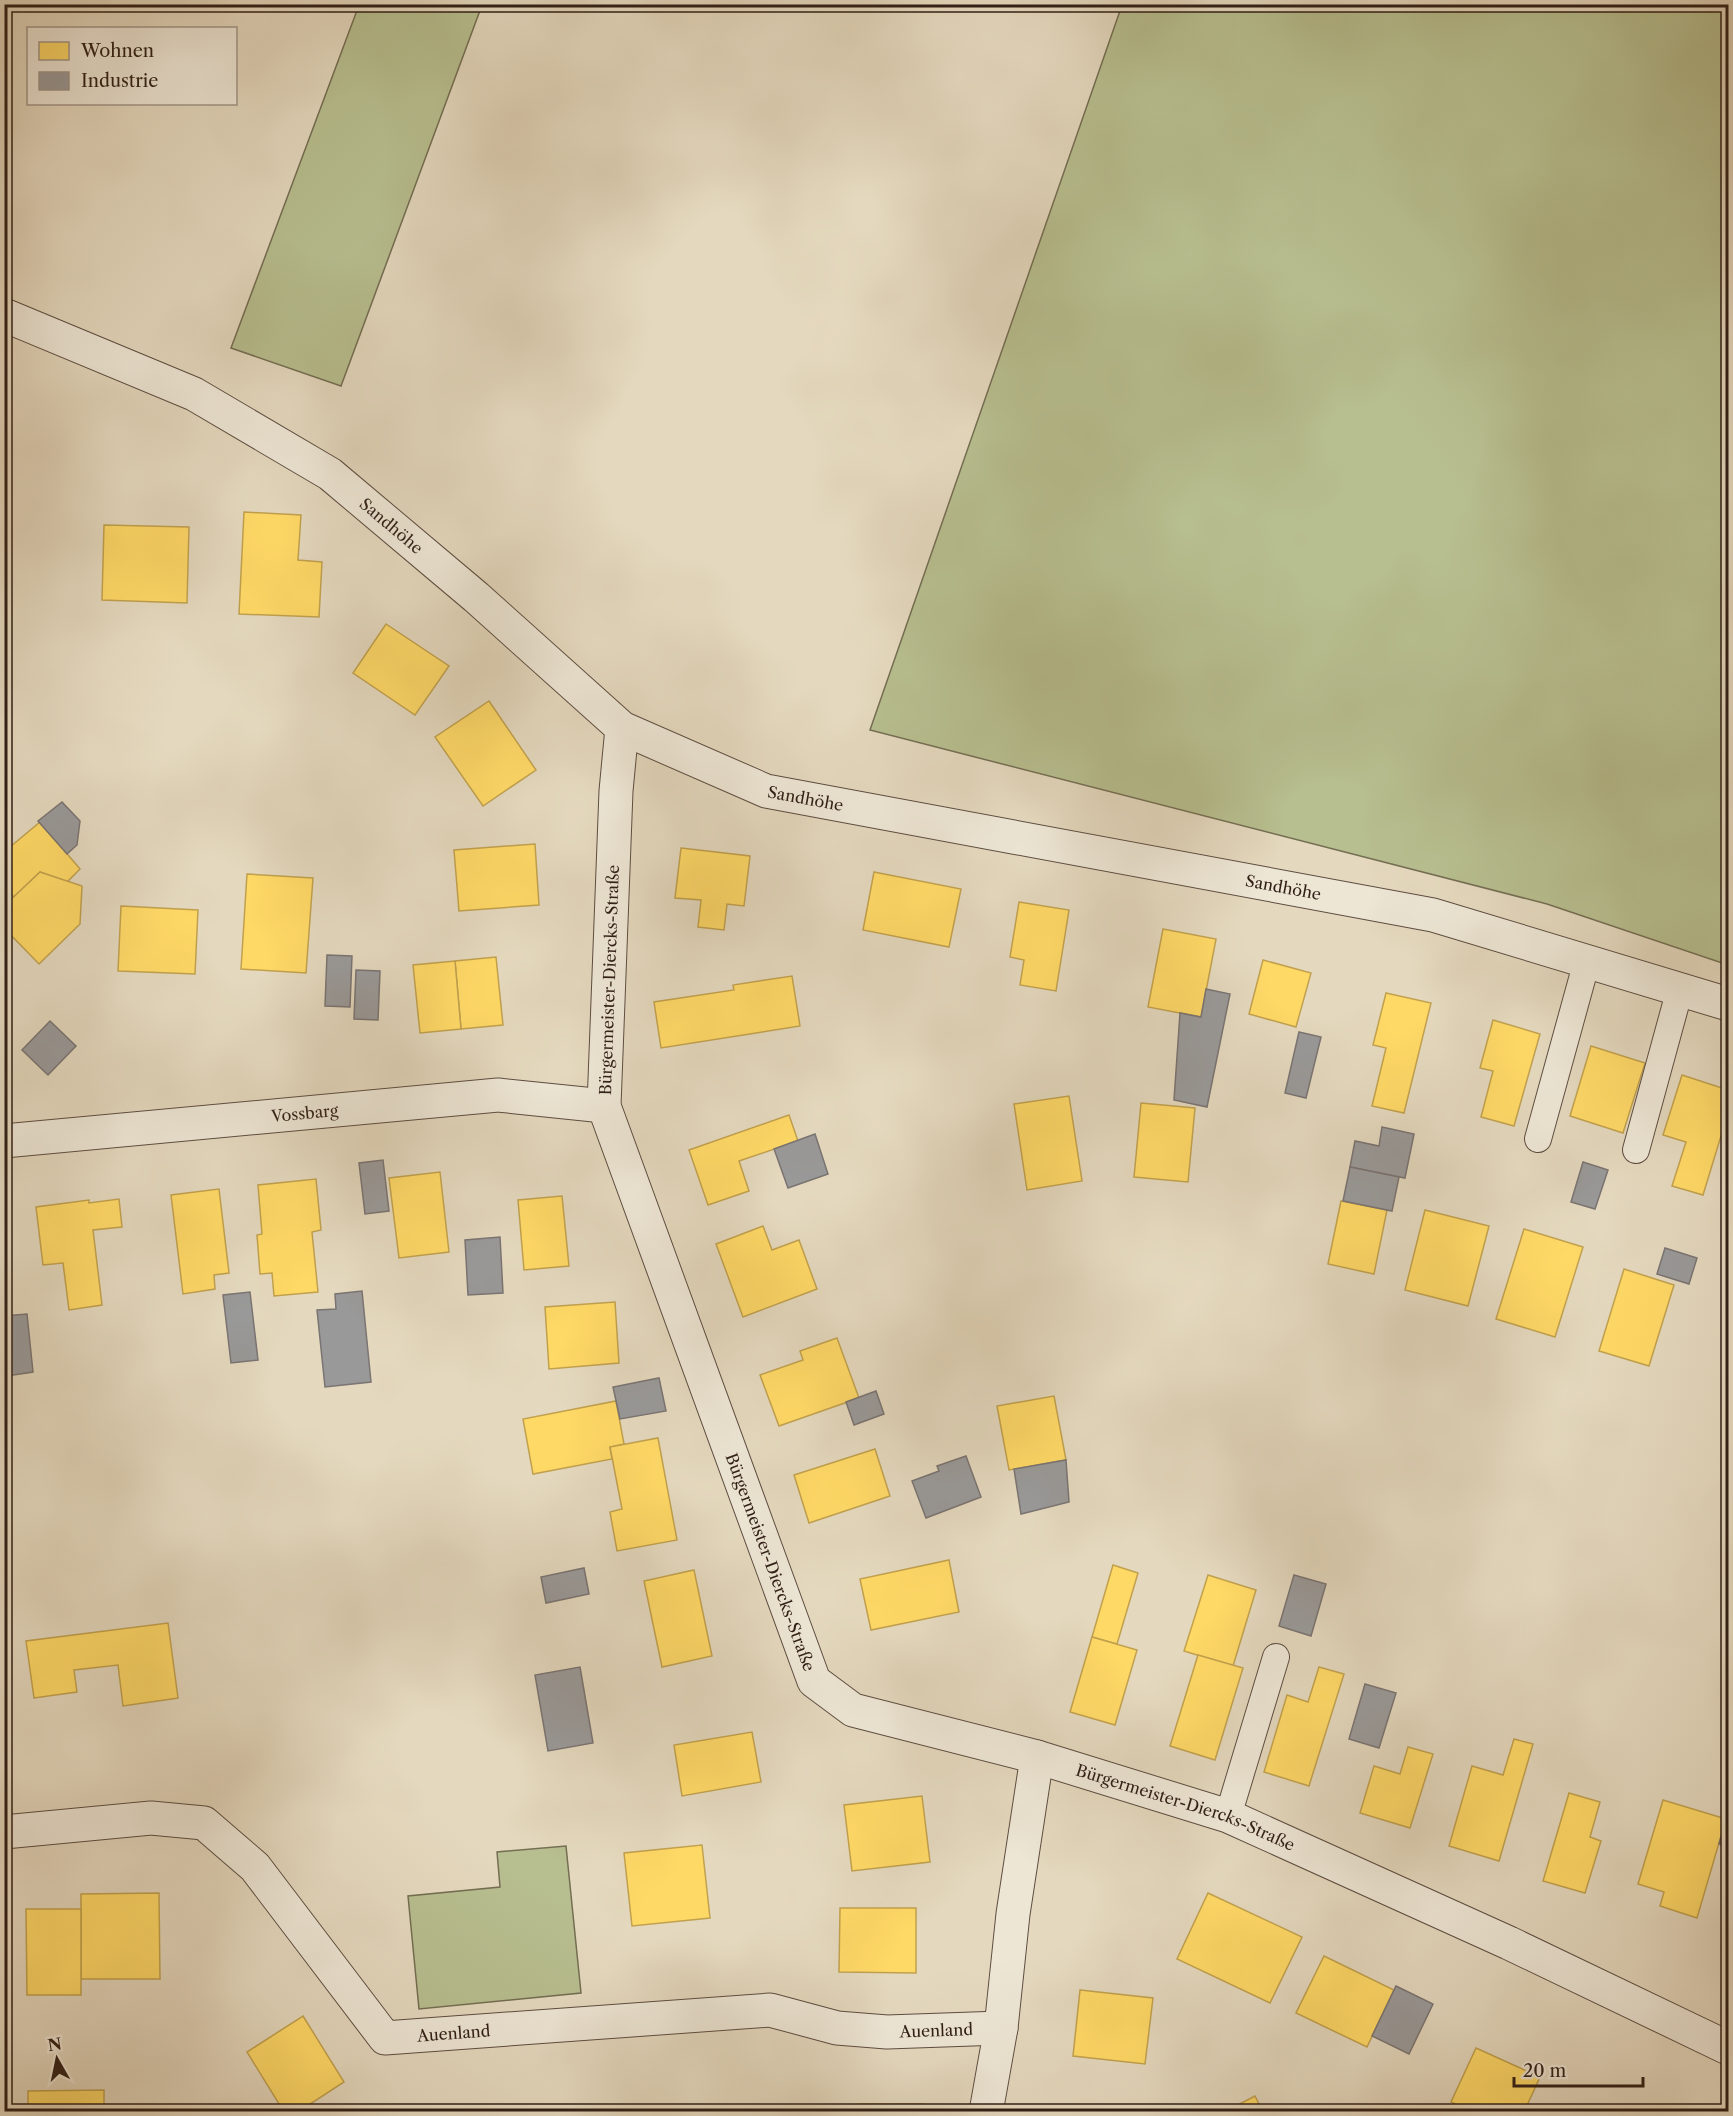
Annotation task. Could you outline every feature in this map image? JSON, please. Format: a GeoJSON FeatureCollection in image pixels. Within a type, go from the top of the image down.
{"type":"FeatureCollection","features":[{"type":"Feature","properties":{"kind":"street","name":"Sandhöhe"},"geometry":{"type":"LineString","coordinates":[[4,315],[194,394],[330,474],[476,597],[622,728],[766,791],[1433,915],[1728,1004]]}},
{"type":"Feature","properties":{"kind":"street","name":"Bürgermeister-Diercks-Straße"},"geometry":{"type":"LineString","coordinates":[[622,728],[616,791],[604,1106],[814,1681],[853,1710],[1037,1757],[1228,1816],[1509,1942],[1728,2048]]}},
{"type":"Feature","properties":{"kind":"street","name":"Vossbarg"},"geometry":{"type":"LineString","coordinates":[[4,1141],[498,1095],[604,1106]]}},
{"type":"Feature","properties":{"kind":"street"},"geometry":{"type":"LineString","coordinates":[[986,2112],[1001,2028],[1012,1914],[1037,1757]]}},
{"type":"Feature","properties":{"kind":"street","name":"Auenland"},"geometry":{"type":"LineString","coordinates":[[4,1832],[151,1818],[204,1823],[255,1867],[385,2038],[770,2010],[837,2028],[887,2031],[1001,2028]]}},
{"type":"Feature","properties":{"kind":"lane"},"geometry":{"type":"LineString","coordinates":[[1538,1139],[1587,961]]}},
{"type":"Feature","properties":{"kind":"lane"},"geometry":{"type":"LineString","coordinates":[[1636,1150],[1680,989]]}},
{"type":"Feature","properties":{"kind":"lane"},"geometry":{"type":"LineString","coordinates":[[1228,1816],[1276,1657]]}},
{"type":"Feature","properties":{"kind":"green space"},"geometry":{"type":"Polygon","coordinates":[[[359,5],[482,5],[341,386],[231,348],[359,5]]]}},
{"type":"Feature","properties":{"kind":"green space"},"geometry":{"type":"Polygon","coordinates":[[[1122,5],[1728,5],[1728,965],[1547,904],[870,730],[1122,5]]]}},
{"type":"Feature","properties":{"kind":"green space"},"geometry":{"type":"Polygon","coordinates":[[[566,1846],[581,1993],[419,2009],[408,1896],[500,1887],[497,1852],[566,1846]]]}},
{"type":"Feature","properties":{"kind":"building: Wohnen"},"geometry":{"type":"Polygon","coordinates":[[[244,512],[301,515],[298,560],[322,562],[319,617],[239,614],[244,512]]]}},
{"type":"Feature","properties":{"kind":"building: Wohnen"},"geometry":{"type":"Polygon","coordinates":[[[104,525],[189,527],[187,603],[102,600],[104,525]]]}},
{"type":"Feature","properties":{"kind":"building: Wohnen"},"geometry":{"type":"Polygon","coordinates":[[[386,624],[449,666],[415,715],[353,673],[386,624]]]}},
{"type":"Feature","properties":{"kind":"building: Wohnen"},"geometry":{"type":"Polygon","coordinates":[[[489,701],[536,770],[483,806],[435,737],[489,701]]]}},
{"type":"Feature","properties":{"kind":"building: Wohnen"},"geometry":{"type":"Polygon","coordinates":[[[40,822],[80,869],[66,883],[40,872],[14,897],[4,887],[4,852],[40,822]]]}},
{"type":"Feature","properties":{"kind":"building: Wohnen"},"geometry":{"type":"Polygon","coordinates":[[[535,844],[539,905],[459,911],[454,850],[535,844]]]}},
{"type":"Feature","properties":{"kind":"building: Wohnen"},"geometry":{"type":"Polygon","coordinates":[[[681,848],[750,856],[744,906],[727,904],[724,930],[698,927],[701,900],[675,898],[681,848]]]}},
{"type":"Feature","properties":{"kind":"building: Wohnen"},"geometry":{"type":"Polygon","coordinates":[[[40,872],[82,886],[80,924],[39,964],[4,928],[4,906],[40,872]]]}},
{"type":"Feature","properties":{"kind":"building: Wohnen"},"geometry":{"type":"Polygon","coordinates":[[[874,872],[961,889],[949,947],[863,930],[874,872]]]}},
{"type":"Feature","properties":{"kind":"building: Wohnen"},"geometry":{"type":"Polygon","coordinates":[[[247,874],[313,878],[306,973],[241,969],[247,874]]]}},
{"type":"Feature","properties":{"kind":"building: Wohnen"},"geometry":{"type":"Polygon","coordinates":[[[1019,902],[1069,910],[1056,991],[1020,985],[1024,960],[1010,957],[1019,902]]]}},
{"type":"Feature","properties":{"kind":"building: Wohnen"},"geometry":{"type":"Polygon","coordinates":[[[121,906],[198,910],[195,974],[118,971],[121,906]]]}},
{"type":"Feature","properties":{"kind":"building: Wohnen"},"geometry":{"type":"Polygon","coordinates":[[[1163,929],[1216,939],[1201,1017],[1148,1007],[1163,929]]]}},
{"type":"Feature","properties":{"kind":"building: Wohnen"},"geometry":{"type":"Polygon","coordinates":[[[496,957],[503,1025],[461,1029],[455,961],[496,957]]]}},
{"type":"Feature","properties":{"kind":"building: Wohnen"},"geometry":{"type":"Polygon","coordinates":[[[1263,960],[1311,973],[1296,1027],[1249,1014],[1263,960]]]}},
{"type":"Feature","properties":{"kind":"building: Wohnen"},"geometry":{"type":"Polygon","coordinates":[[[455,961],[461,1029],[420,1033],[413,965],[455,961]]]}},
{"type":"Feature","properties":{"kind":"building: Wohnen"},"geometry":{"type":"Polygon","coordinates":[[[792,976],[800,1026],[661,1048],[654,1002],[734,990],[733,985],[792,976]]]}},
{"type":"Feature","properties":{"kind":"building: Wohnen"},"geometry":{"type":"Polygon","coordinates":[[[1386,993],[1431,1003],[1404,1113],[1372,1106],[1386,1048],[1373,1045],[1386,993]]]}},
{"type":"Feature","properties":{"kind":"building: Wohnen"},"geometry":{"type":"Polygon","coordinates":[[[1493,1020],[1540,1034],[1514,1126],[1481,1117],[1493,1071],[1480,1068],[1493,1020]]]}},
{"type":"Feature","properties":{"kind":"building: Wohnen"},"geometry":{"type":"Polygon","coordinates":[[[1591,1046],[1645,1063],[1623,1133],[1570,1116],[1591,1046]]]}},
{"type":"Feature","properties":{"kind":"building: Wohnen"},"geometry":{"type":"Polygon","coordinates":[[[1682,1075],[1728,1090],[1728,1113],[1703,1195],[1672,1186],[1686,1142],[1663,1135],[1682,1075]]]}},
{"type":"Feature","properties":{"kind":"building: Wohnen"},"geometry":{"type":"Polygon","coordinates":[[[1069,1096],[1082,1181],[1027,1190],[1014,1104],[1069,1096]]]}},
{"type":"Feature","properties":{"kind":"building: Wohnen"},"geometry":{"type":"Polygon","coordinates":[[[1141,1103],[1195,1108],[1188,1182],[1134,1177],[1141,1103]]]}},
{"type":"Feature","properties":{"kind":"building: Wohnen"},"geometry":{"type":"Polygon","coordinates":[[[789,1115],[798,1141],[739,1161],[749,1191],[708,1205],[689,1150],[789,1115]]]}},
{"type":"Feature","properties":{"kind":"building: Wohnen"},"geometry":{"type":"Polygon","coordinates":[[[440,1172],[449,1252],[399,1258],[389,1178],[440,1172]]]}},
{"type":"Feature","properties":{"kind":"building: Wohnen"},"geometry":{"type":"Polygon","coordinates":[[[316,1179],[321,1230],[312,1232],[318,1292],[274,1296],[272,1273],[260,1274],[257,1235],[262,1234],[258,1185],[316,1179]]]}},
{"type":"Feature","properties":{"kind":"building: Wohnen"},"geometry":{"type":"Polygon","coordinates":[[[219,1189],[229,1273],[214,1275],[215,1289],[183,1294],[171,1195],[219,1189]]]}},
{"type":"Feature","properties":{"kind":"building: Wohnen"},"geometry":{"type":"Polygon","coordinates":[[[562,1196],[569,1266],[524,1270],[518,1200],[562,1196]]]}},
{"type":"Feature","properties":{"kind":"building: Wohnen"},"geometry":{"type":"Polygon","coordinates":[[[119,1199],[122,1227],[93,1230],[102,1305],[69,1310],[63,1263],[43,1265],[36,1207],[89,1200],[89,1203],[119,1199]]]}},
{"type":"Feature","properties":{"kind":"building: Wohnen"},"geometry":{"type":"Polygon","coordinates":[[[1341,1201],[1387,1210],[1374,1274],[1328,1264],[1341,1201]]]}},
{"type":"Feature","properties":{"kind":"building: Wohnen"},"geometry":{"type":"Polygon","coordinates":[[[1425,1210],[1489,1226],[1468,1306],[1405,1290],[1425,1210]]]}},
{"type":"Feature","properties":{"kind":"building: Wohnen"},"geometry":{"type":"Polygon","coordinates":[[[763,1226],[772,1250],[799,1240],[817,1289],[743,1317],[716,1244],[763,1226]]]}},
{"type":"Feature","properties":{"kind":"building: Wohnen"},"geometry":{"type":"Polygon","coordinates":[[[1524,1229],[1583,1247],[1555,1337],[1496,1319],[1524,1229]]]}},
{"type":"Feature","properties":{"kind":"building: Wohnen"},"geometry":{"type":"Polygon","coordinates":[[[1624,1269],[1674,1285],[1649,1366],[1599,1351],[1624,1269]]]}},
{"type":"Feature","properties":{"kind":"building: Wohnen"},"geometry":{"type":"Polygon","coordinates":[[[615,1302],[619,1363],[549,1369],[545,1307],[615,1302]]]}},
{"type":"Feature","properties":{"kind":"building: Wohnen"},"geometry":{"type":"Polygon","coordinates":[[[837,1338],[859,1398],[779,1426],[760,1375],[803,1360],[800,1351],[837,1338]]]}},
{"type":"Feature","properties":{"kind":"building: Wohnen"},"geometry":{"type":"Polygon","coordinates":[[[1054,1396],[1066,1460],[1009,1470],[997,1406],[1054,1396]]]}},
{"type":"Feature","properties":{"kind":"building: Wohnen"},"geometry":{"type":"Polygon","coordinates":[[[616,1401],[624,1444],[610,1447],[612,1459],[533,1474],[523,1419],[616,1401]]]}},
{"type":"Feature","properties":{"kind":"building: Wohnen"},"geometry":{"type":"Polygon","coordinates":[[[658,1438],[677,1540],[617,1551],[610,1512],[622,1509],[610,1447],[658,1438]]]}},
{"type":"Feature","properties":{"kind":"building: Wohnen"},"geometry":{"type":"Polygon","coordinates":[[[875,1449],[890,1496],[809,1523],[794,1475],[875,1449]]]}},
{"type":"Feature","properties":{"kind":"building: Wohnen"},"geometry":{"type":"Polygon","coordinates":[[[949,1560],[959,1612],[871,1630],[860,1579],[949,1560]]]}},
{"type":"Feature","properties":{"kind":"building: Wohnen"},"geometry":{"type":"Polygon","coordinates":[[[1113,1565],[1138,1573],[1117,1644],[1092,1637],[1113,1565]]]}},
{"type":"Feature","properties":{"kind":"building: Wohnen"},"geometry":{"type":"Polygon","coordinates":[[[694,1570],[712,1656],[662,1667],[644,1581],[694,1570]]]}},
{"type":"Feature","properties":{"kind":"building: Wohnen"},"geometry":{"type":"Polygon","coordinates":[[[1208,1575],[1256,1590],[1233,1666],[1184,1651],[1208,1575]]]}},
{"type":"Feature","properties":{"kind":"building: Wohnen"},"geometry":{"type":"Polygon","coordinates":[[[168,1623],[178,1698],[123,1706],[118,1665],[74,1670],[77,1692],[34,1698],[26,1641],[168,1623]]]}},
{"type":"Feature","properties":{"kind":"building: Wohnen"},"geometry":{"type":"Polygon","coordinates":[[[1092,1637],[1137,1650],[1115,1725],[1070,1712],[1092,1637]]]}},
{"type":"Feature","properties":{"kind":"building: Wohnen"},"geometry":{"type":"Polygon","coordinates":[[[1198,1655],[1243,1668],[1215,1760],[1170,1746],[1198,1655]]]}},
{"type":"Feature","properties":{"kind":"building: Wohnen"},"geometry":{"type":"Polygon","coordinates":[[[1319,1667],[1344,1674],[1309,1786],[1264,1772],[1287,1695],[1308,1702],[1319,1667]]]}},
{"type":"Feature","properties":{"kind":"building: Wohnen"},"geometry":{"type":"Polygon","coordinates":[[[752,1732],[761,1782],[682,1796],[674,1745],[752,1732]]]}},
{"type":"Feature","properties":{"kind":"building: Wohnen"},"geometry":{"type":"Polygon","coordinates":[[[1514,1739],[1533,1744],[1499,1861],[1449,1846],[1472,1766],[1503,1775],[1514,1739]]]}},
{"type":"Feature","properties":{"kind":"building: Wohnen"},"geometry":{"type":"Polygon","coordinates":[[[1408,1747],[1433,1754],[1410,1828],[1360,1813],[1374,1766],[1400,1774],[1408,1747]]]}},
{"type":"Feature","properties":{"kind":"building: Wohnen"},"geometry":{"type":"Polygon","coordinates":[[[1569,1793],[1600,1802],[1590,1837],[1601,1841],[1585,1893],[1543,1881],[1569,1793]]]}},
{"type":"Feature","properties":{"kind":"building: Wohnen"},"geometry":{"type":"Polygon","coordinates":[[[922,1796],[930,1862],[852,1871],[844,1805],[922,1796]]]}},
{"type":"Feature","properties":{"kind":"building: Wohnen"},"geometry":{"type":"Polygon","coordinates":[[[1663,1800],[1726,1819],[1697,1918],[1660,1906],[1664,1892],[1638,1884],[1663,1800]]]}},
{"type":"Feature","properties":{"kind":"building: Wohnen"},"geometry":{"type":"Polygon","coordinates":[[[702,1845],[710,1918],[632,1926],[624,1853],[702,1845]]]}},
{"type":"Feature","properties":{"kind":"building: Wohnen"},"geometry":{"type":"Polygon","coordinates":[[[159,1893],[160,1979],[81,1979],[81,1894],[159,1893]]]}},
{"type":"Feature","properties":{"kind":"building: Wohnen"},"geometry":{"type":"Polygon","coordinates":[[[1208,1893],[1302,1937],[1270,2003],[1177,1959],[1208,1893]]]}},
{"type":"Feature","properties":{"kind":"building: Wohnen"},"geometry":{"type":"Polygon","coordinates":[[[840,1908],[916,1908],[916,1973],[839,1972],[840,1908]]]}},
{"type":"Feature","properties":{"kind":"building: Wohnen"},"geometry":{"type":"Polygon","coordinates":[[[26,1909],[81,1909],[81,1995],[27,1995],[26,1909]]]}},
{"type":"Feature","properties":{"kind":"building: Wohnen"},"geometry":{"type":"Polygon","coordinates":[[[1324,1956],[1394,1990],[1367,2047],[1296,2013],[1324,1956]]]}},
{"type":"Feature","properties":{"kind":"building: Wohnen"},"geometry":{"type":"Polygon","coordinates":[[[1080,1990],[1153,1998],[1145,2064],[1073,2056],[1080,1990]]]}},
{"type":"Feature","properties":{"kind":"building: Wohnen"},"geometry":{"type":"Polygon","coordinates":[[[303,2016],[344,2082],[298,2112],[284,2112],[247,2052],[303,2016]]]}},
{"type":"Feature","properties":{"kind":"building: Wohnen"},"geometry":{"type":"Polygon","coordinates":[[[1476,2048],[1540,2077],[1524,2112],[1471,2112],[1451,2102],[1476,2048]]]}},
{"type":"Feature","properties":{"kind":"building: Wohnen"},"geometry":{"type":"Polygon","coordinates":[[[104,2090],[104,2112],[28,2112],[28,2091],[104,2090]]]}},
{"type":"Feature","properties":{"kind":"building: Wohnen"},"geometry":{"type":"Polygon","coordinates":[[[1255,2096],[1263,2112],[1224,2112],[1255,2096]]]}},
{"type":"Feature","properties":{"kind":"building: Wohnen"},"geometry":{"type":"Polygon","coordinates":[[[858,2104],[924,2104],[924,2112],[858,2112],[858,2104]]]}},
{"type":"Feature","properties":{"kind":"building: Industrie"},"geometry":{"type":"Polygon","coordinates":[[[62,802],[80,821],[77,845],[67,854],[38,821],[62,802]]]}},
{"type":"Feature","properties":{"kind":"building: Industrie"},"geometry":{"type":"Polygon","coordinates":[[[327,955],[352,956],[350,1007],[325,1006],[327,955]]]}},
{"type":"Feature","properties":{"kind":"building: Industrie"},"geometry":{"type":"Polygon","coordinates":[[[356,970],[380,971],[378,1020],[354,1019],[356,970]]]}},
{"type":"Feature","properties":{"kind":"building: Industrie"},"geometry":{"type":"Polygon","coordinates":[[[1206,989],[1230,994],[1207,1107],[1174,1100],[1180,1013],[1201,1017],[1206,989]]]}},
{"type":"Feature","properties":{"kind":"building: Industrie"},"geometry":{"type":"Polygon","coordinates":[[[50,1021],[76,1046],[48,1075],[22,1050],[50,1021]]]}},
{"type":"Feature","properties":{"kind":"building: Industrie"},"geometry":{"type":"Polygon","coordinates":[[[1299,1032],[1321,1037],[1306,1098],[1285,1093],[1299,1032]]]}},
{"type":"Feature","properties":{"kind":"building: Industrie"},"geometry":{"type":"Polygon","coordinates":[[[1382,1127],[1414,1134],[1405,1178],[1350,1167],[1355,1141],[1379,1146],[1382,1127]]]}},
{"type":"Feature","properties":{"kind":"building: Industrie"},"geometry":{"type":"Polygon","coordinates":[[[815,1134],[828,1174],[788,1188],[774,1149],[815,1134]]]}},
{"type":"Feature","properties":{"kind":"building: Industrie"},"geometry":{"type":"Polygon","coordinates":[[[383,1160],[389,1211],[365,1214],[359,1163],[383,1160]]]}},
{"type":"Feature","properties":{"kind":"building: Industrie"},"geometry":{"type":"Polygon","coordinates":[[[1583,1162],[1608,1170],[1595,1209],[1571,1202],[1583,1162]]]}},
{"type":"Feature","properties":{"kind":"building: Industrie"},"geometry":{"type":"Polygon","coordinates":[[[1350,1167],[1399,1177],[1392,1211],[1343,1201],[1350,1167]]]}},
{"type":"Feature","properties":{"kind":"building: Industrie"},"geometry":{"type":"Polygon","coordinates":[[[500,1237],[503,1293],[468,1295],[465,1240],[500,1237]]]}},
{"type":"Feature","properties":{"kind":"building: Industrie"},"geometry":{"type":"Polygon","coordinates":[[[1665,1248],[1697,1258],[1689,1284],[1657,1274],[1665,1248]]]}},
{"type":"Feature","properties":{"kind":"building: Industrie"},"geometry":{"type":"Polygon","coordinates":[[[362,1291],[371,1382],[325,1387],[317,1310],[336,1309],[335,1294],[362,1291]]]}},
{"type":"Feature","properties":{"kind":"building: Industrie"},"geometry":{"type":"Polygon","coordinates":[[[250,1292],[258,1360],[231,1363],[223,1295],[250,1292]]]}},
{"type":"Feature","properties":{"kind":"building: Industrie"},"geometry":{"type":"Polygon","coordinates":[[[27,1314],[33,1372],[7,1376],[4,1316],[27,1314]]]}},
{"type":"Feature","properties":{"kind":"building: Industrie"},"geometry":{"type":"Polygon","coordinates":[[[659,1378],[666,1411],[620,1419],[613,1387],[659,1378]]]}},
{"type":"Feature","properties":{"kind":"building: Industrie"},"geometry":{"type":"Polygon","coordinates":[[[876,1391],[884,1414],[854,1425],[846,1402],[876,1391]]]}},
{"type":"Feature","properties":{"kind":"building: Industrie"},"geometry":{"type":"Polygon","coordinates":[[[966,1456],[981,1497],[926,1518],[912,1481],[939,1471],[937,1466],[966,1456]]]}},
{"type":"Feature","properties":{"kind":"building: Industrie"},"geometry":{"type":"Polygon","coordinates":[[[1066,1460],[1069,1502],[1021,1514],[1014,1469],[1066,1460]]]}},
{"type":"Feature","properties":{"kind":"building: Industrie"},"geometry":{"type":"Polygon","coordinates":[[[584,1568],[589,1594],[546,1603],[541,1577],[584,1568]]]}},
{"type":"Feature","properties":{"kind":"building: Industrie"},"geometry":{"type":"Polygon","coordinates":[[[1294,1575],[1326,1584],[1311,1636],[1279,1626],[1294,1575]]]}},
{"type":"Feature","properties":{"kind":"building: Industrie"},"geometry":{"type":"Polygon","coordinates":[[[580,1667],[593,1743],[548,1751],[535,1675],[580,1667]]]}},
{"type":"Feature","properties":{"kind":"building: Industrie"},"geometry":{"type":"Polygon","coordinates":[[[1365,1684],[1396,1693],[1379,1748],[1349,1739],[1365,1684]]]}},
{"type":"Feature","properties":{"kind":"building: Industrie"},"geometry":{"type":"Polygon","coordinates":[[[1728,1812],[1728,1847],[1719,1844],[1728,1812]]]}},
{"type":"Feature","properties":{"kind":"building: Industrie"},"geometry":{"type":"Polygon","coordinates":[[[1396,1986],[1433,2004],[1409,2054],[1372,2036],[1396,1986]]]}}]}
